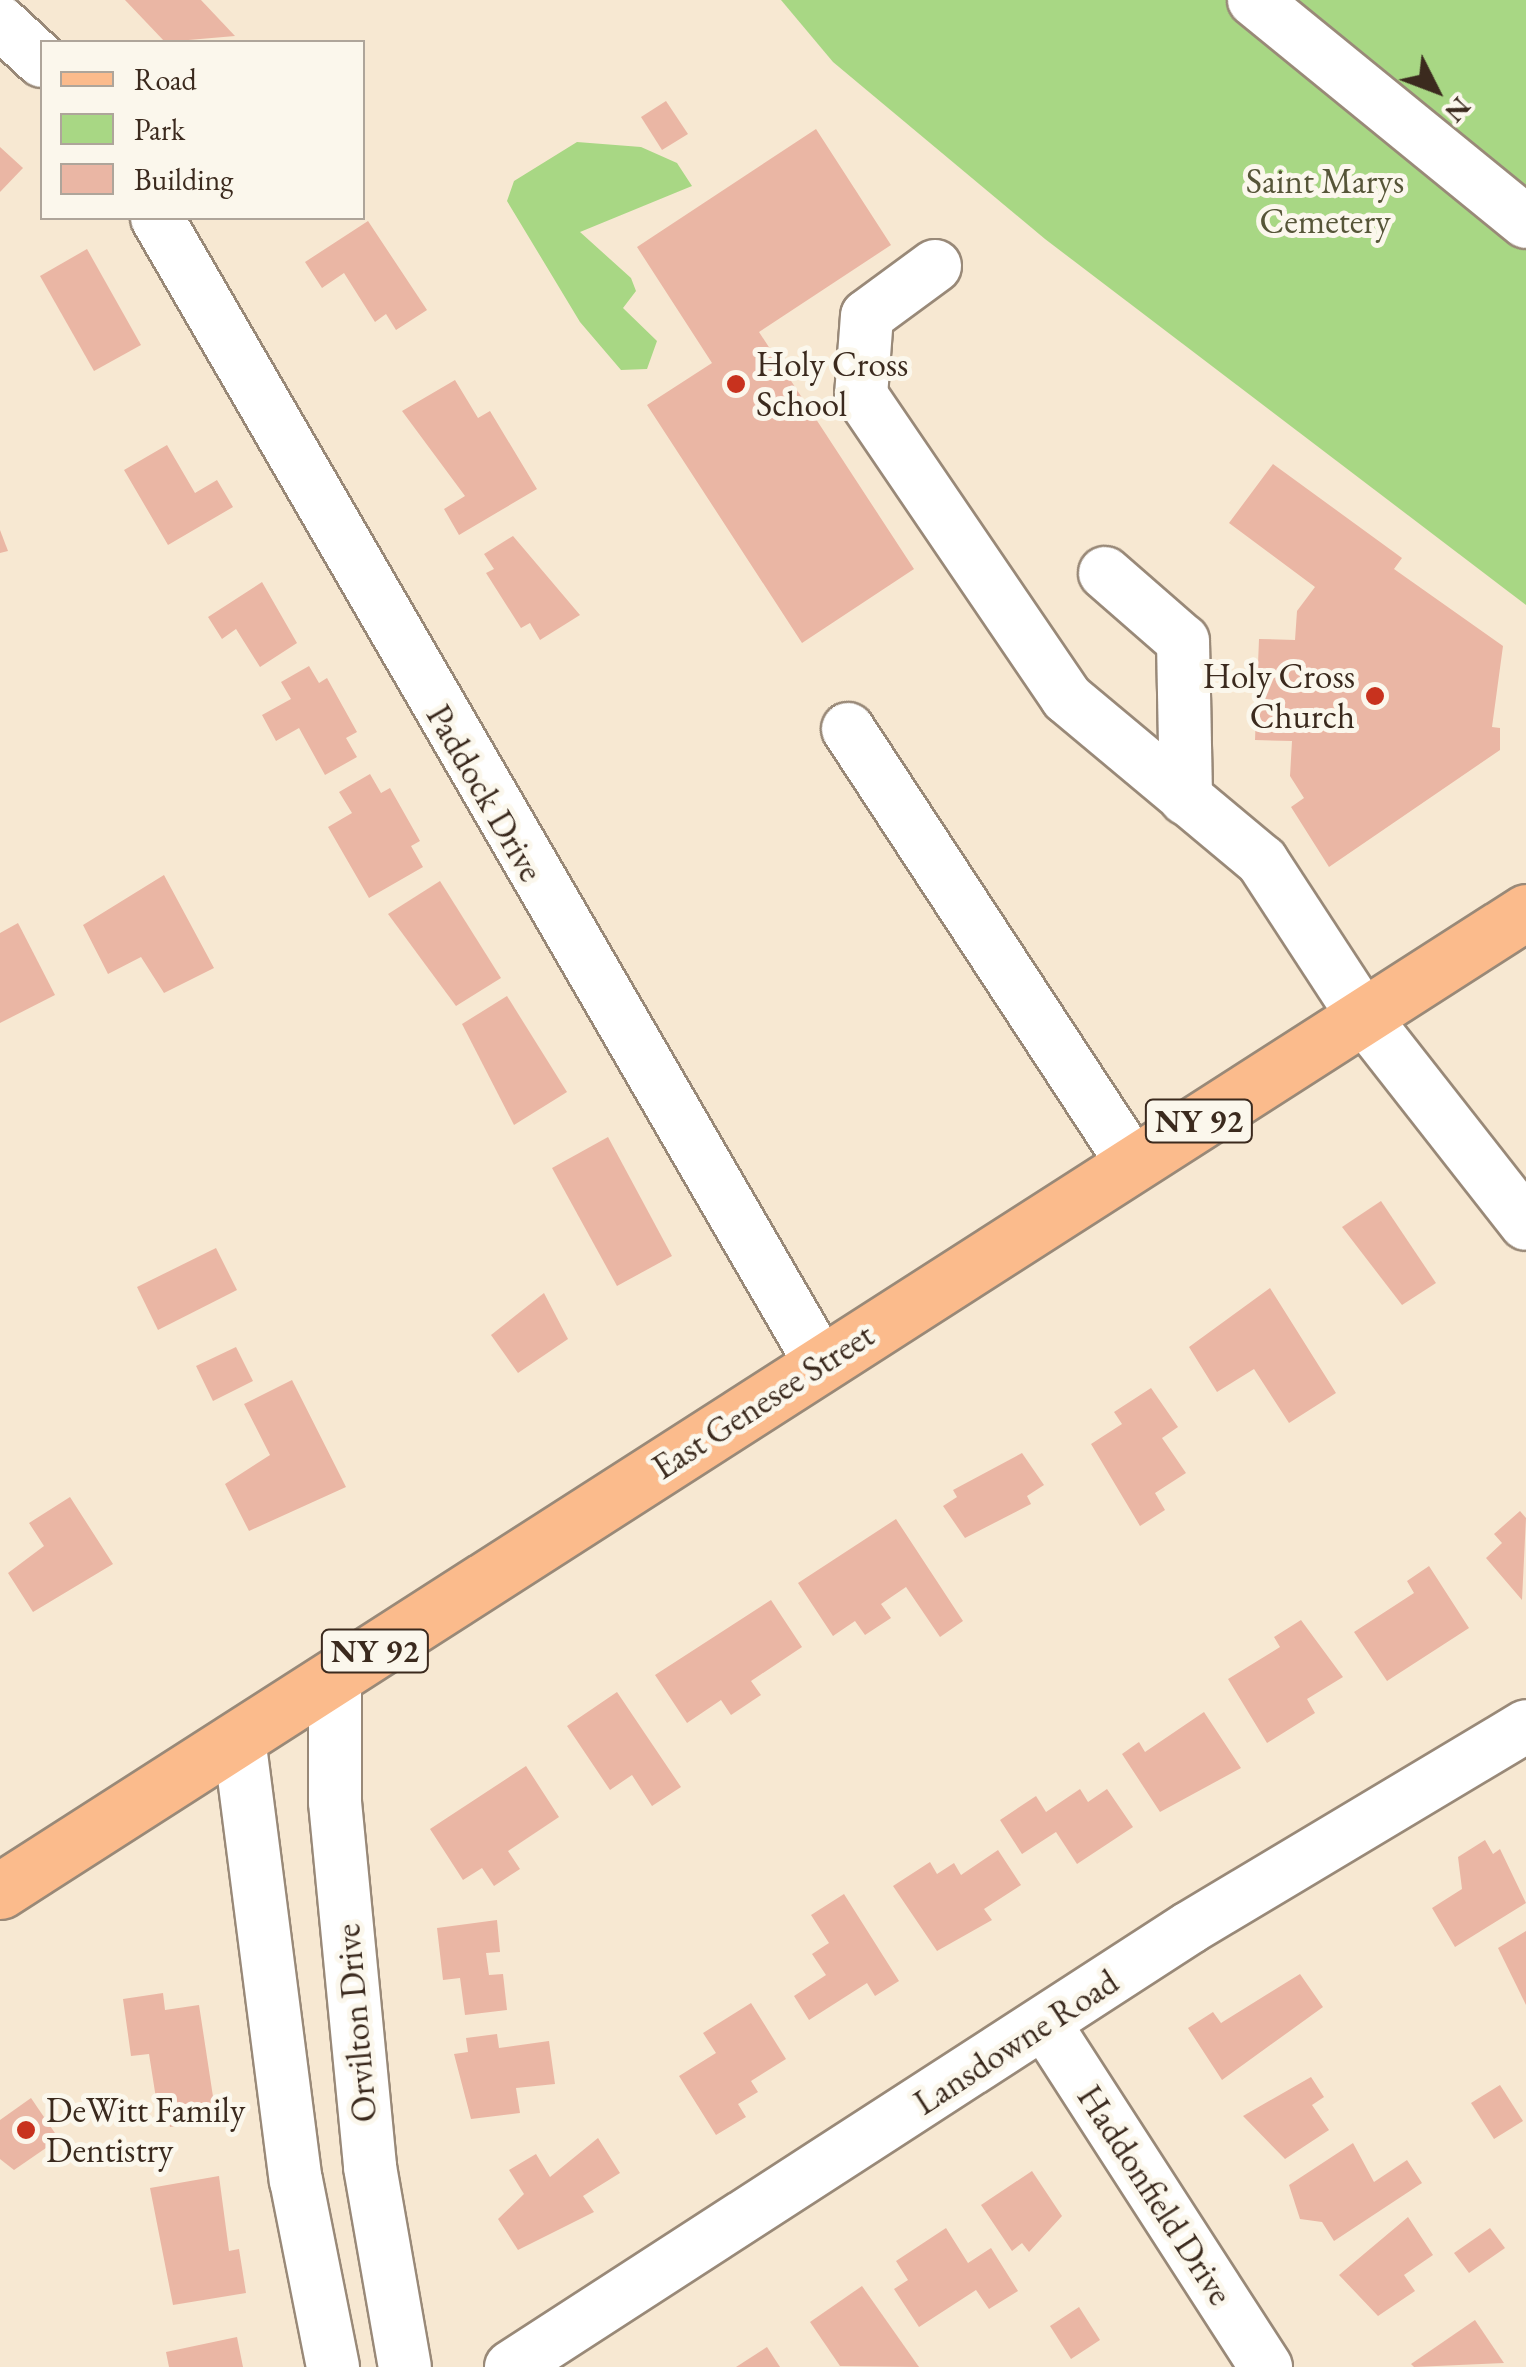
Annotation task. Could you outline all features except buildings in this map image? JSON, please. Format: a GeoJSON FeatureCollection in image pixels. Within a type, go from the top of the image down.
{"type":"FeatureCollection","features":[{"type":"Feature","properties":{"kind":"main road","name":"East Genesee Street"},"geometry":{"type":"LineString","coordinates":[[0,1892],[1526,912]]}},
{"type":"Feature","properties":{"kind":"street"},"geometry":{"type":"LineString","coordinates":[[1254,0],[1526,222]]}},
{"type":"Feature","properties":{"kind":"street"},"geometry":{"type":"LineString","coordinates":[[0,22],[40,59]]}},
{"type":"Feature","properties":{"kind":"street","name":"Paddock Drive"},"geometry":{"type":"LineString","coordinates":[[157,220],[821,1364]]}},
{"type":"Feature","properties":{"kind":"street"},"geometry":{"type":"LineString","coordinates":[[935,266],[867,316],[861,395],[1067,698],[1262,860],[1363,1016],[1526,1224]]}},
{"type":"Feature","properties":{"kind":"street"},"geometry":{"type":"LineString","coordinates":[[1105,573],[1183,641],[1186,799]]}},
{"type":"Feature","properties":{"kind":"street"},"geometry":{"type":"LineString","coordinates":[[848,729],[1133,1164]]}},
{"type":"Feature","properties":{"kind":"street","name":"Orvilton Drive"},"geometry":{"type":"LineString","coordinates":[[334,1676],[335,1802],[368,2148],[405,2367]]}},
{"type":"Feature","properties":{"kind":"street","name":"Lansdowne Road"},"geometry":{"type":"LineString","coordinates":[[512,2367],[1045,2024],[1526,1726]]}},
{"type":"Feature","properties":{"kind":"street"},"geometry":{"type":"LineString","coordinates":[[238,1738],[296,2180],[333,2367]]}},
{"type":"Feature","properties":{"kind":"street","name":"Haddonfield Drive"},"geometry":{"type":"LineString","coordinates":[[1045,2024],[1266,2367]]}},
{"type":"Feature","properties":{"kind":"green space","name":"Saint Marys Cemetery"},"geometry":{"type":"Polygon","coordinates":[[[781,0],[1526,0],[1526,605],[1045,239],[833,62],[781,0]]]}},
{"type":"Feature","properties":{"kind":"green space"},"geometry":{"type":"Polygon","coordinates":[[[577,142],[641,147],[677,163],[692,186],[580,232],[631,278],[636,291],[623,308],[657,341],[647,369],[621,370],[580,322],[507,201],[514,181],[577,142]]]}},
{"type":"Feature","properties":{"kind":"place","name":"Holy Cross School"},"geometry":{"type":"Point","coordinates":[736,384]}},
{"type":"Feature","properties":{"kind":"place","name":"Holy Cross Church"},"geometry":{"type":"Point","coordinates":[1375,696]}},
{"type":"Feature","properties":{"kind":"place","name":"DeWitt Family Dentistry"},"geometry":{"type":"Point","coordinates":[26,2130]}}]}
